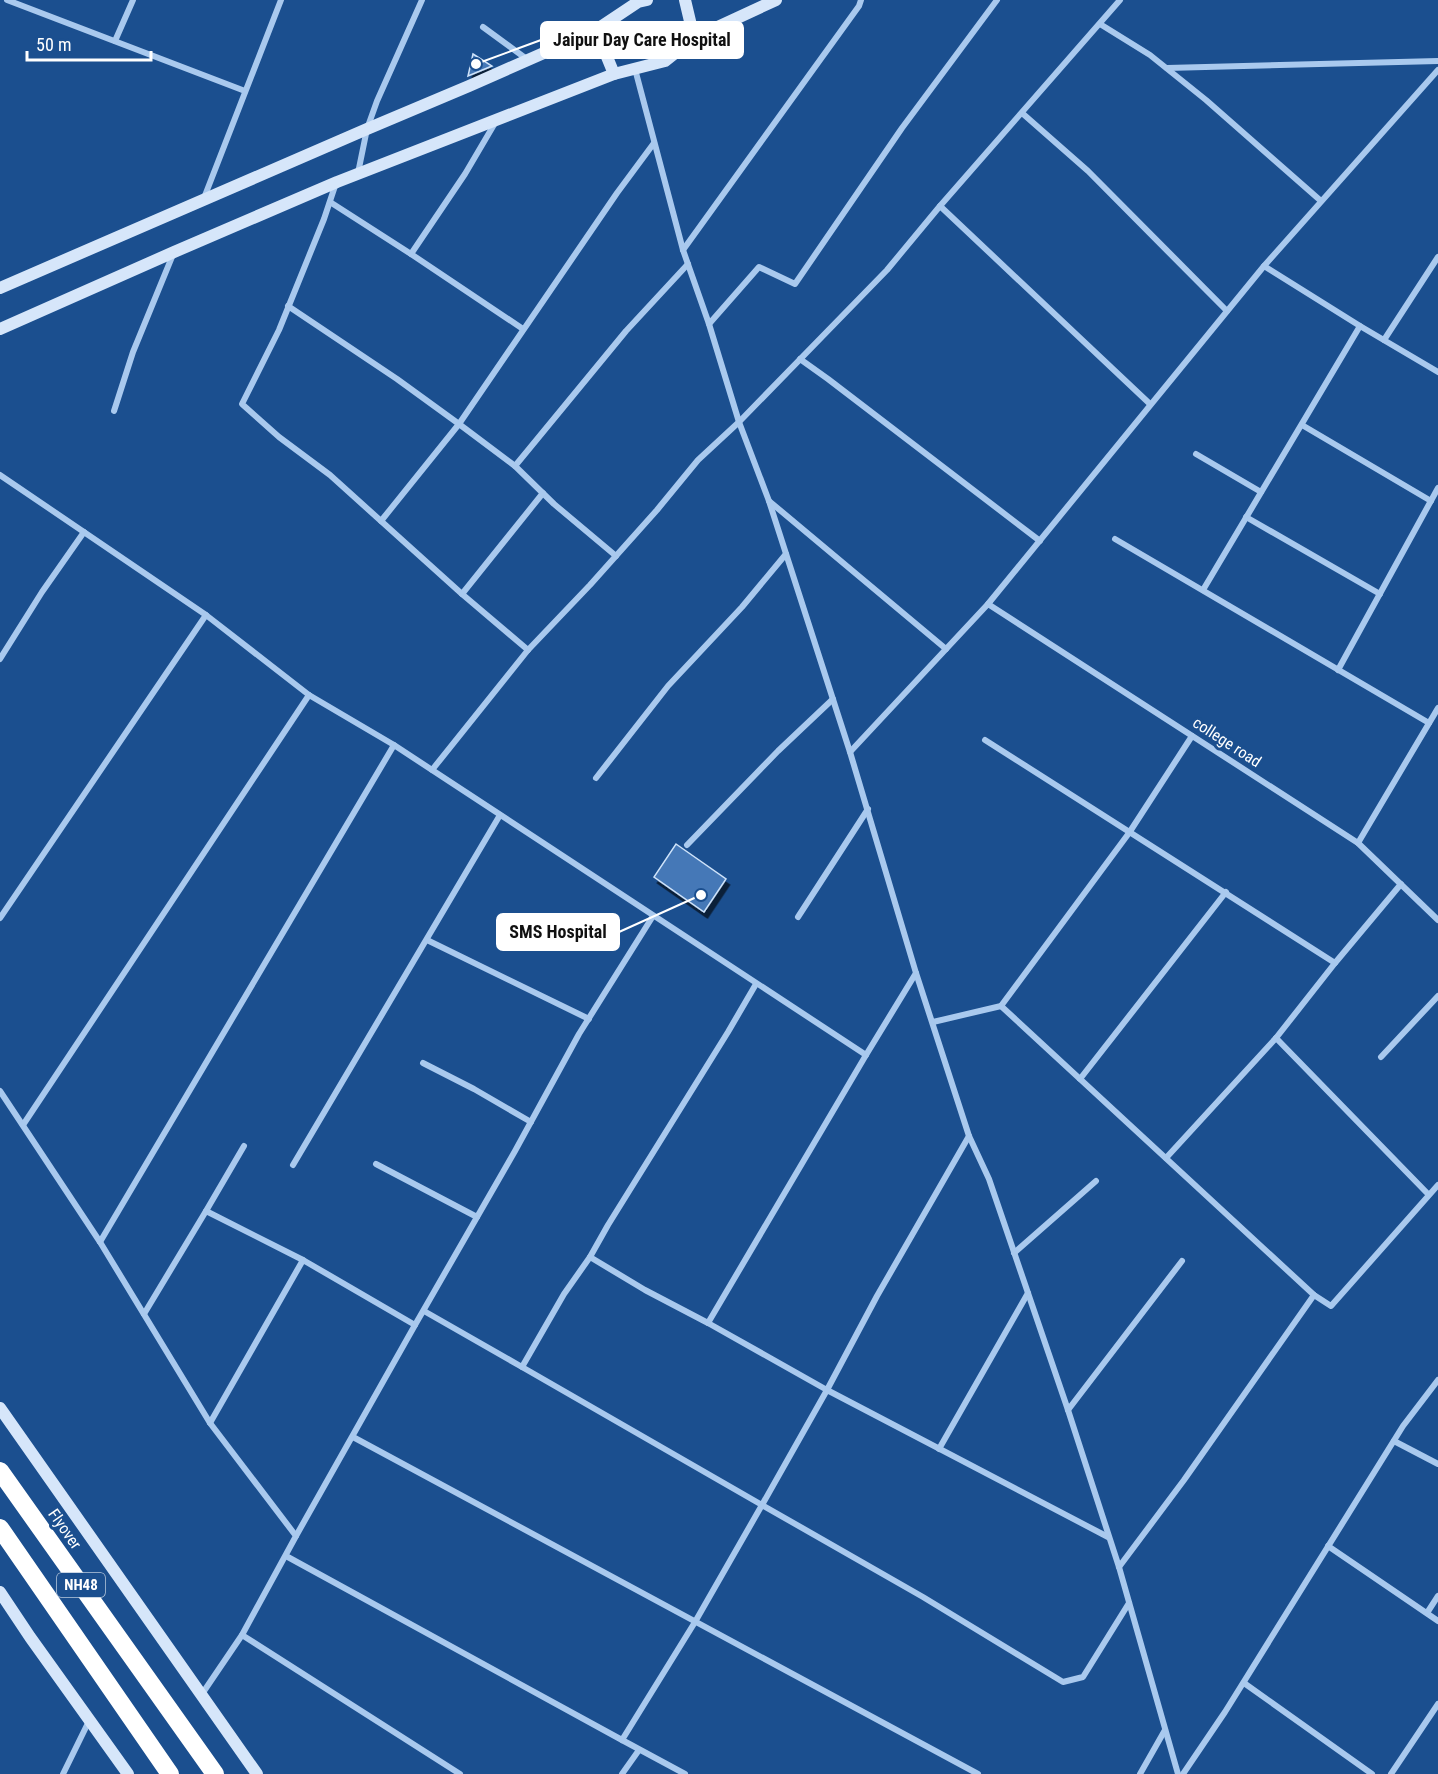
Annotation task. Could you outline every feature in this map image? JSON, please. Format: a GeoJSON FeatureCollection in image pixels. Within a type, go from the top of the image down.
{"type":"FeatureCollection","features":[{"type":"Feature","properties":{"kind":"highway","name":"Flyover"},"geometry":{"type":"LineString","coordinates":[[0,1471],[215,1774]]}},
{"type":"Feature","properties":{"kind":"highway","name":"NH48"},"geometry":{"type":"LineString","coordinates":[[0,1528],[170,1774]]}},
{"type":"Feature","properties":{"kind":"street"},"geometry":{"type":"LineString","coordinates":[[7,0],[245,91]]}},
{"type":"Feature","properties":{"kind":"street"},"geometry":{"type":"LineString","coordinates":[[115,41],[133,0]]}},
{"type":"Feature","properties":{"kind":"street"},"geometry":{"type":"LineString","coordinates":[[203,199],[281,0]]}},
{"type":"Feature","properties":{"kind":"street"},"geometry":{"type":"LineString","coordinates":[[358,174],[368,129],[377,102],[422,0]]}},
{"type":"Feature","properties":{"kind":"street"},"geometry":{"type":"LineString","coordinates":[[685,0],[693,38]]}},
{"type":"Feature","properties":{"kind":"street"},"geometry":{"type":"LineString","coordinates":[[0,329],[337,182],[614,74],[665,61],[693,38],[777,0]]}},
{"type":"Feature","properties":{"kind":"street"},"geometry":{"type":"LineString","coordinates":[[683,250],[853,15],[861,0]]}},
{"type":"Feature","properties":{"kind":"street"},"geometry":{"type":"LineString","coordinates":[[709,324],[759,267],[795,284],[902,128],[997,0]]}},
{"type":"Feature","properties":{"kind":"street"},"geometry":{"type":"LineString","coordinates":[[432,770],[528,650],[616,556],[698,460],[739,422],[887,270],[1120,0]]}},
{"type":"Feature","properties":{"kind":"street"},"geometry":{"type":"LineString","coordinates":[[0,288],[596,30],[641,1]]}},
{"type":"Feature","properties":{"kind":"street"},"geometry":{"type":"LineString","coordinates":[[1100,24],[1150,55],[1206,100],[1321,201]]}},
{"type":"Feature","properties":{"kind":"street"},"geometry":{"type":"LineString","coordinates":[[483,27],[528,60]]}},
{"type":"Feature","properties":{"kind":"street"},"geometry":{"type":"LineString","coordinates":[[596,30],[614,74]]}},
{"type":"Feature","properties":{"kind":"street"},"geometry":{"type":"LineString","coordinates":[[1166,68],[1438,62]]}},
{"type":"Feature","properties":{"kind":"street"},"geometry":{"type":"LineString","coordinates":[[635,68],[683,250],[833,699],[916,973],[969,1136],[989,1179],[1119,1567],[1178,1774]]}},
{"type":"Feature","properties":{"kind":"street"},"geometry":{"type":"LineString","coordinates":[[850,752],[988,604],[1264,266],[1438,70]]}},
{"type":"Feature","properties":{"kind":"street"},"geometry":{"type":"LineString","coordinates":[[1022,113],[1088,171],[1227,311]]}},
{"type":"Feature","properties":{"kind":"street"},"geometry":{"type":"LineString","coordinates":[[411,254],[465,174],[496,120]]}},
{"type":"Feature","properties":{"kind":"street"},"geometry":{"type":"LineString","coordinates":[[381,521],[459,424],[617,193],[654,143]]}},
{"type":"Feature","properties":{"kind":"street"},"geometry":{"type":"LineString","coordinates":[[337,182],[279,330],[242,404],[279,437],[330,475],[528,650]]}},
{"type":"Feature","properties":{"kind":"street"},"geometry":{"type":"LineString","coordinates":[[330,202],[523,329]]}},
{"type":"Feature","properties":{"kind":"street"},"geometry":{"type":"LineString","coordinates":[[940,206],[1150,404]]}},
{"type":"Feature","properties":{"kind":"street"},"geometry":{"type":"LineString","coordinates":[[114,411],[133,352],[174,252]]}},
{"type":"Feature","properties":{"kind":"street"},"geometry":{"type":"LineString","coordinates":[[1384,340],[1438,257]]}},
{"type":"Feature","properties":{"kind":"street"},"geometry":{"type":"LineString","coordinates":[[515,466],[618,340],[688,264]]}},
{"type":"Feature","properties":{"kind":"street"},"geometry":{"type":"LineString","coordinates":[[1264,266],[1360,327],[1438,372]]}},
{"type":"Feature","properties":{"kind":"street"},"geometry":{"type":"LineString","coordinates":[[288,306],[397,379],[515,466],[616,556]]}},
{"type":"Feature","properties":{"kind":"street"},"geometry":{"type":"LineString","coordinates":[[1203,590],[1360,327]]}},
{"type":"Feature","properties":{"kind":"street"},"geometry":{"type":"LineString","coordinates":[[800,359],[1040,541]]}},
{"type":"Feature","properties":{"kind":"street"},"geometry":{"type":"LineString","coordinates":[[1302,425],[1431,501]]}},
{"type":"Feature","properties":{"kind":"street"},"geometry":{"type":"LineString","coordinates":[[1196,454],[1261,492]]}},
{"type":"Feature","properties":{"kind":"street"},"geometry":{"type":"LineString","coordinates":[[0,475],[206,615],[309,695],[394,745],[866,1055]]}},
{"type":"Feature","properties":{"kind":"street"},"geometry":{"type":"LineString","coordinates":[[1338,670],[1438,488]]}},
{"type":"Feature","properties":{"kind":"street"},"geometry":{"type":"LineString","coordinates":[[462,594],[543,493]]}},
{"type":"Feature","properties":{"kind":"street"},"geometry":{"type":"LineString","coordinates":[[768,501],[946,649]]}},
{"type":"Feature","properties":{"kind":"street"},"geometry":{"type":"LineString","coordinates":[[1246,517],[1380,594]]}},
{"type":"Feature","properties":{"kind":"street"},"geometry":{"type":"LineString","coordinates":[[0,659],[42,592],[84,532]]}},
{"type":"Feature","properties":{"kind":"street"},"geometry":{"type":"LineString","coordinates":[[1115,539],[1429,723]]}},
{"type":"Feature","properties":{"kind":"street"},"geometry":{"type":"LineString","coordinates":[[596,778],[668,686],[742,607],[786,554]]}},
{"type":"Feature","properties":{"kind":"street","name":"college road"},"geometry":{"type":"LineString","coordinates":[[988,604],[1358,843],[1438,920]]}},
{"type":"Feature","properties":{"kind":"street"},"geometry":{"type":"LineString","coordinates":[[0,918],[206,615]]}},
{"type":"Feature","properties":{"kind":"street"},"geometry":{"type":"LineString","coordinates":[[23,1125],[309,695]]}},
{"type":"Feature","properties":{"kind":"street"},"geometry":{"type":"LineString","coordinates":[[687,845],[833,699]]}},
{"type":"Feature","properties":{"kind":"street"},"geometry":{"type":"LineString","coordinates":[[1358,843],[1438,708]]}},
{"type":"Feature","properties":{"kind":"street"},"geometry":{"type":"LineString","coordinates":[[933,1022],[1001,1006],[1129,833],[1192,736]]}},
{"type":"Feature","properties":{"kind":"street"},"geometry":{"type":"LineString","coordinates":[[985,740],[1335,963]]}},
{"type":"Feature","properties":{"kind":"street"},"geometry":{"type":"LineString","coordinates":[[100,1242],[394,745]]}},
{"type":"Feature","properties":{"kind":"street"},"geometry":{"type":"LineString","coordinates":[[798,917],[868,809]]}},
{"type":"Feature","properties":{"kind":"street"},"geometry":{"type":"LineString","coordinates":[[293,1166],[500,815]]}},
{"type":"Feature","properties":{"kind":"street"},"geometry":{"type":"LineString","coordinates":[[1166,1158],[1276,1038],[1401,884]]}},
{"type":"Feature","properties":{"kind":"street"},"geometry":{"type":"LineString","coordinates":[[1080,1078],[1226,892]]}},
{"type":"Feature","properties":{"kind":"street"},"geometry":{"type":"LineString","coordinates":[[201,1695],[242,1635],[589,1019],[652,916]]}},
{"type":"Feature","properties":{"kind":"street"},"geometry":{"type":"LineString","coordinates":[[427,940],[589,1019]]}},
{"type":"Feature","properties":{"kind":"street"},"geometry":{"type":"LineString","coordinates":[[708,1323],[916,973]]}},
{"type":"Feature","properties":{"kind":"street"},"geometry":{"type":"LineString","coordinates":[[522,1367],[564,1294],[590,1257],[756,984]]}},
{"type":"Feature","properties":{"kind":"street"},"geometry":{"type":"LineString","coordinates":[[1381,1057],[1438,996]]}},
{"type":"Feature","properties":{"kind":"street"},"geometry":{"type":"LineString","coordinates":[[1001,1006],[1314,1295],[1331,1306],[1438,1185]]}},
{"type":"Feature","properties":{"kind":"street"},"geometry":{"type":"LineString","coordinates":[[1276,1038],[1428,1194]]}},
{"type":"Feature","properties":{"kind":"street"},"geometry":{"type":"LineString","coordinates":[[423,1063],[531,1122]]}},
{"type":"Feature","properties":{"kind":"street"},"geometry":{"type":"LineString","coordinates":[[0,1091],[100,1242],[210,1423],[296,1536]]}},
{"type":"Feature","properties":{"kind":"street"},"geometry":{"type":"LineString","coordinates":[[622,1740],[695,1622],[969,1136]]}},
{"type":"Feature","properties":{"kind":"street"},"geometry":{"type":"LineString","coordinates":[[144,1314],[244,1146]]}},
{"type":"Feature","properties":{"kind":"street"},"geometry":{"type":"LineString","coordinates":[[375,1164],[477,1217]]}},
{"type":"Feature","properties":{"kind":"street"},"geometry":{"type":"LineString","coordinates":[[1014,1253],[1096,1181]]}},
{"type":"Feature","properties":{"kind":"street"},"geometry":{"type":"LineString","coordinates":[[206,1211],[303,1260],[415,1325]]}},
{"type":"Feature","properties":{"kind":"street"},"geometry":{"type":"LineString","coordinates":[[590,1257],[826,1390],[1108,1537]]}},
{"type":"Feature","properties":{"kind":"street"},"geometry":{"type":"LineString","coordinates":[[210,1423],[303,1260]]}},
{"type":"Feature","properties":{"kind":"street"},"geometry":{"type":"LineString","coordinates":[[1068,1410],[1182,1261]]}},
{"type":"Feature","properties":{"kind":"street"},"geometry":{"type":"LineString","coordinates":[[939,1449],[1028,1293]]}},
{"type":"Feature","properties":{"kind":"street"},"geometry":{"type":"LineString","coordinates":[[1119,1567],[1184,1480],[1314,1295]]}},
{"type":"Feature","properties":{"kind":"street"},"geometry":{"type":"LineString","coordinates":[[423,1311],[922,1597],[1063,1682],[1083,1677],[1129,1603]]}},
{"type":"Feature","properties":{"kind":"street"},"geometry":{"type":"LineString","coordinates":[[1183,1774],[1226,1712],[1394,1441],[1438,1380]]}},
{"type":"Feature","properties":{"kind":"street"},"geometry":{"type":"LineString","coordinates":[[0,1408],[257,1774]]}},
{"type":"Feature","properties":{"kind":"street"},"geometry":{"type":"LineString","coordinates":[[353,1437],[978,1774]]}},
{"type":"Feature","properties":{"kind":"street"},"geometry":{"type":"LineString","coordinates":[[1394,1441],[1438,1464]]}},
{"type":"Feature","properties":{"kind":"street"},"geometry":{"type":"LineString","coordinates":[[1328,1546],[1438,1621]]}},
{"type":"Feature","properties":{"kind":"street"},"geometry":{"type":"LineString","coordinates":[[286,1556],[685,1774]]}},
{"type":"Feature","properties":{"kind":"street"},"geometry":{"type":"LineString","coordinates":[[0,1592],[128,1774]]}},
{"type":"Feature","properties":{"kind":"street"},"geometry":{"type":"LineString","coordinates":[[1427,1613],[1438,1596]]}},
{"type":"Feature","properties":{"kind":"street"},"geometry":{"type":"LineString","coordinates":[[242,1635],[460,1774]]}},
{"type":"Feature","properties":{"kind":"street"},"geometry":{"type":"LineString","coordinates":[[1244,1683],[1372,1774]]}},
{"type":"Feature","properties":{"kind":"street"},"geometry":{"type":"LineString","coordinates":[[1391,1774],[1438,1704]]}},
{"type":"Feature","properties":{"kind":"street"},"geometry":{"type":"LineString","coordinates":[[63,1774],[90,1719]]}},
{"type":"Feature","properties":{"kind":"street"},"geometry":{"type":"LineString","coordinates":[[1140,1774],[1165,1730]]}},
{"type":"Feature","properties":{"kind":"street"},"geometry":{"type":"LineString","coordinates":[[622,1774],[639,1750]]}},
{"type":"Feature","properties":{"kind":"building"},"geometry":{"type":"Polygon","coordinates":[[[473,54],[492,66],[468,76],[473,54]]]}},
{"type":"Feature","properties":{"kind":"building"},"geometry":{"type":"Polygon","coordinates":[[[676,844],[726,879],[704,912],[654,877],[676,844]]]}},
{"type":"Feature","properties":{"kind":"place","name":"Jaipur Day Care Hospital"},"geometry":{"type":"Point","coordinates":[476,64]}},
{"type":"Feature","properties":{"kind":"place","name":"SMS Hospital"},"geometry":{"type":"Point","coordinates":[701,895]}}]}
